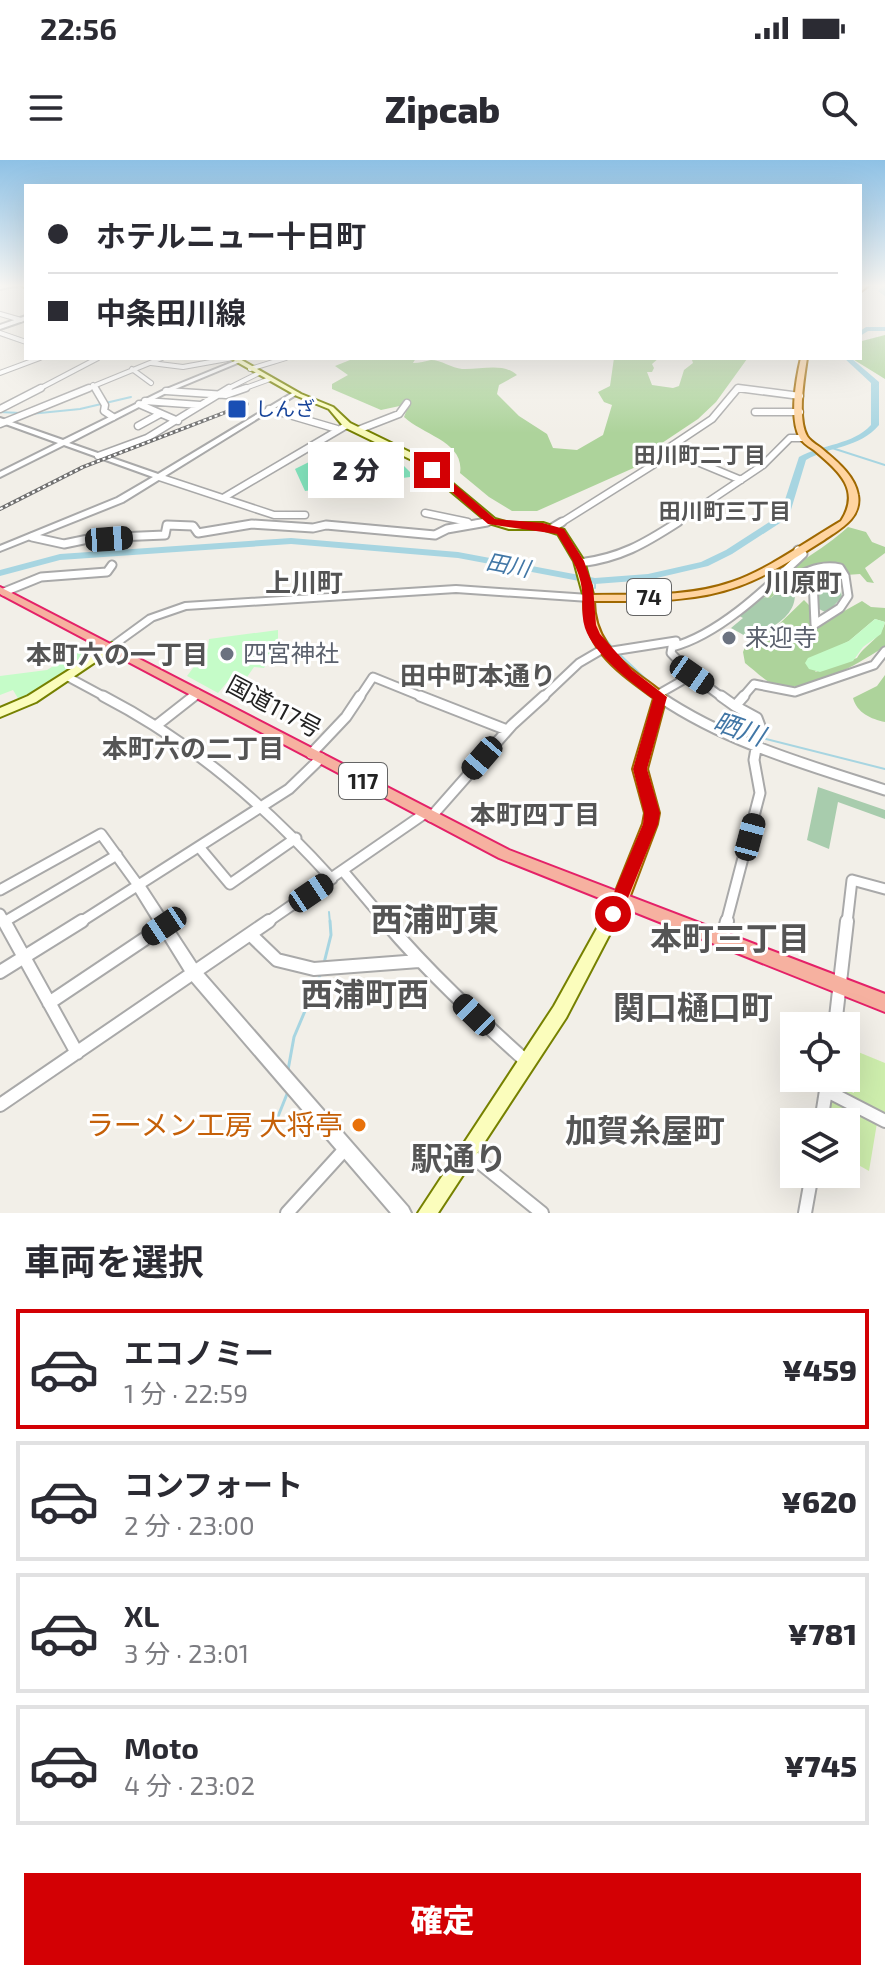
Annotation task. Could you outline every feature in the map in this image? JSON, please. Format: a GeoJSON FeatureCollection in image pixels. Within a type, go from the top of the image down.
{"type":"FeatureCollection","features":[{"type":"Feature","properties":{"kind":"highway","name":"国道117号"},"geometry":{"type":"LineString","coordinates":[[2,591],[504,854],[885,1003]]}},
{"type":"Feature","properties":{"kind":"main road"},"geometry":{"type":"LineString","coordinates":[[235,360],[331,408],[347,425],[419,460],[492,521],[552,528],[564,536],[581,568],[588,592],[590,625],[605,650],[659,696],[640,769],[652,813],[650,824],[620,901],[560,1012],[427,1213]]}},
{"type":"Feature","properties":{"kind":"main road"},"geometry":{"type":"LineString","coordinates":[[804,360],[800,412],[804,438]]}},
{"type":"Feature","properties":{"kind":"main road","name":"74"},"geometry":{"type":"LineString","coordinates":[[588,592],[688,595],[720,589],[747,580],[844,523],[856,505],[851,481],[804,438]]}},
{"type":"Feature","properties":{"kind":"main road"},"geometry":{"type":"LineString","coordinates":[[0,713],[32,699],[112,646]]}},
{"type":"Feature","properties":{"kind":"street"},"geometry":{"type":"LineString","coordinates":[[3,334],[24,341]]}},
{"type":"Feature","properties":{"kind":"street"},"geometry":{"type":"LineString","coordinates":[[0,373],[35,360]]}},
{"type":"Feature","properties":{"kind":"street"},"geometry":{"type":"LineString","coordinates":[[0,409],[94,360]]}},
{"type":"Feature","properties":{"kind":"street"},"geometry":{"type":"LineString","coordinates":[[2,422],[158,360]]}},
{"type":"Feature","properties":{"kind":"street"},"geometry":{"type":"LineString","coordinates":[[151,363],[164,368],[184,369],[235,360]]}},
{"type":"Feature","properties":{"kind":"street"},"geometry":{"type":"LineString","coordinates":[[0,475],[142,402],[235,360]]}},
{"type":"Feature","properties":{"kind":"street"},"geometry":{"type":"LineString","coordinates":[[250,369],[279,360]]}},
{"type":"Feature","properties":{"kind":"street"},"geometry":{"type":"LineString","coordinates":[[132,369],[151,383]]}},
{"type":"Feature","properties":{"kind":"street"},"geometry":{"type":"LineString","coordinates":[[98,456],[140,441],[178,421],[214,394],[259,373]]}},
{"type":"Feature","properties":{"kind":"street"},"geometry":{"type":"LineString","coordinates":[[166,391],[236,393],[270,379]]}},
{"type":"Feature","properties":{"kind":"street"},"geometry":{"type":"LineString","coordinates":[[93,385],[105,405],[104,411],[113,417]]}},
{"type":"Feature","properties":{"kind":"street"},"geometry":{"type":"LineString","coordinates":[[552,528],[660,461],[671,451],[673,444],[714,418],[738,388],[800,396]]}},
{"type":"Feature","properties":{"kind":"street"},"geometry":{"type":"LineString","coordinates":[[0,549],[120,500],[296,393]]}},
{"type":"Feature","properties":{"kind":"street"},"geometry":{"type":"LineString","coordinates":[[142,402],[200,405]]}},
{"type":"Feature","properties":{"kind":"street"},"geometry":{"type":"LineString","coordinates":[[142,402],[178,421]]}},
{"type":"Feature","properties":{"kind":"street"},"geometry":{"type":"LineString","coordinates":[[138,426],[183,403]]}},
{"type":"Feature","properties":{"kind":"street"},"geometry":{"type":"LineString","coordinates":[[358,430],[399,414],[407,403]]}},
{"type":"Feature","properties":{"kind":"street"},"geometry":{"type":"LineString","coordinates":[[0,409],[21,416]]}},
{"type":"Feature","properties":{"kind":"street"},"geometry":{"type":"LineString","coordinates":[[269,409],[337,429]]}},
{"type":"Feature","properties":{"kind":"street"},"geometry":{"type":"LineString","coordinates":[[755,412],[800,412]]}},
{"type":"Feature","properties":{"kind":"street"},"geometry":{"type":"LineString","coordinates":[[2,422],[274,515],[305,515]]}},
{"type":"Feature","properties":{"kind":"street"},"geometry":{"type":"LineString","coordinates":[[223,498],[347,425]]}},
{"type":"Feature","properties":{"kind":"street"},"geometry":{"type":"LineString","coordinates":[[581,568],[623,555],[763,465],[790,438],[804,438]]}},
{"type":"Feature","properties":{"kind":"street"},"geometry":{"type":"LineString","coordinates":[[671,451],[741,480]]}},
{"type":"Feature","properties":{"kind":"street"},"geometry":{"type":"LineString","coordinates":[[425,513],[473,523]]}},
{"type":"Feature","properties":{"kind":"street"},"geometry":{"type":"LineString","coordinates":[[32,537],[64,544],[93,538],[165,535],[167,525],[193,526],[198,533],[259,523],[313,528],[326,525],[435,535],[438,531],[492,521]]}},
{"type":"Feature","properties":{"kind":"street"},"geometry":{"type":"LineString","coordinates":[[721,941],[760,793],[754,760],[760,726],[757,718],[692,675],[670,650],[677,644],[695,641],[771,584],[803,554],[798,550]]}},
{"type":"Feature","properties":{"kind":"street"},"geometry":{"type":"LineString","coordinates":[[2,591],[41,577],[107,572],[112,565]]}},
{"type":"Feature","properties":{"kind":"street"},"geometry":{"type":"LineString","coordinates":[[771,584],[795,580],[799,575],[828,566],[840,568],[846,577],[851,592],[847,602],[815,624],[813,579],[831,571],[846,577]]}},
{"type":"Feature","properties":{"kind":"street"},"geometry":{"type":"LineString","coordinates":[[112,646],[151,618],[185,606],[456,589],[588,592]]}},
{"type":"Feature","properties":{"kind":"street"},"geometry":{"type":"LineString","coordinates":[[0,1105],[427,815],[507,730],[579,663],[605,650],[696,638]]}},
{"type":"Feature","properties":{"kind":"street"},"geometry":{"type":"LineString","coordinates":[[735,706],[754,684],[795,692],[874,665],[885,651]]}},
{"type":"Feature","properties":{"kind":"street"},"geometry":{"type":"LineString","coordinates":[[692,675],[659,696],[691,718],[885,790]]}},
{"type":"Feature","properties":{"kind":"street"},"geometry":{"type":"LineString","coordinates":[[68,677],[157,725],[296,838],[332,879]]}},
{"type":"Feature","properties":{"kind":"street"},"geometry":{"type":"LineString","coordinates":[[0,972],[289,789],[373,677],[507,730]]}},
{"type":"Feature","properties":{"kind":"street"},"geometry":{"type":"LineString","coordinates":[[157,725],[197,693]]}},
{"type":"Feature","properties":{"kind":"street"},"geometry":{"type":"LineString","coordinates":[[0,890],[101,834],[194,973],[402,1213]]}},
{"type":"Feature","properties":{"kind":"street"},"geometry":{"type":"LineString","coordinates":[[199,847],[230,884],[296,838]]}},
{"type":"Feature","properties":{"kind":"street"},"geometry":{"type":"LineString","coordinates":[[77,1053],[2,918],[117,855]]}},
{"type":"Feature","properties":{"kind":"street"},"geometry":{"type":"LineString","coordinates":[[343,871],[419,961],[429,967],[462,1003],[528,1063]]}},
{"type":"Feature","properties":{"kind":"street"},"geometry":{"type":"LineString","coordinates":[[836,1012],[852,880],[885,889]]}},
{"type":"Feature","properties":{"kind":"street"},"geometry":{"type":"LineString","coordinates":[[49,1003],[164,926]]}},
{"type":"Feature","properties":{"kind":"street"},"geometry":{"type":"LineString","coordinates":[[250,934],[277,960],[314,969],[419,961]]}},
{"type":"Feature","properties":{"kind":"street"},"geometry":{"type":"LineString","coordinates":[[839,1092],[885,1121]]}},
{"type":"Feature","properties":{"kind":"street"},"geometry":{"type":"LineString","coordinates":[[287,1213],[346,1148]]}},
{"type":"Feature","properties":{"kind":"street"},"geometry":{"type":"LineString","coordinates":[[468,1153],[542,1213]]}},
{"type":"Feature","properties":{"kind":"street"},"geometry":{"type":"LineString","coordinates":[[805,1213],[809,1188]]}},
{"type":"Feature","properties":{"kind":"green space"},"geometry":{"type":"Polygon","coordinates":[[[885,335],[885,379],[854,360],[862,360],[862,341],[885,335]]]}},
{"type":"Feature","properties":{"kind":"green space"},"geometry":{"type":"Polygon","coordinates":[[[350,360],[415,360],[413,363],[431,360],[462,369],[498,368],[511,371],[517,375],[499,385],[497,394],[519,416],[547,434],[553,448],[577,450],[603,435],[612,405],[604,402],[598,392],[610,386],[614,360],[657,360],[652,364],[652,372],[647,372],[652,385],[673,388],[679,386],[684,370],[693,363],[692,360],[746,360],[716,402],[698,419],[653,449],[638,466],[537,511],[512,511],[460,473],[460,462],[449,446],[404,417],[409,404],[381,410],[332,389],[332,384],[348,375],[335,366],[350,360]]]}},
{"type":"Feature","properties":{"kind":"green space"},"geometry":{"type":"Polygon","coordinates":[[[349,442],[403,465],[410,472],[410,477],[305,491],[295,469],[349,442]]]}},
{"type":"Feature","properties":{"kind":"green space"},"geometry":{"type":"Polygon","coordinates":[[[848,527],[866,532],[872,542],[885,547],[885,553],[865,568],[874,583],[867,582],[860,574],[846,575],[839,563],[819,564],[801,573],[771,598],[758,597],[779,577],[848,527]]]}},
{"type":"Feature","properties":{"kind":"green space"},"geometry":{"type":"Polygon","coordinates":[[[829,574],[839,577],[842,597],[827,613],[817,608],[815,580],[829,574]]]}},
{"type":"Feature","properties":{"kind":"green space"},"geometry":{"type":"Polygon","coordinates":[[[791,580],[795,591],[794,601],[791,610],[777,624],[749,638],[731,628],[743,618],[736,614],[758,597],[771,598],[791,580]]]}},
{"type":"Feature","properties":{"kind":"green space"},"geometry":{"type":"Polygon","coordinates":[[[804,600],[816,612],[815,618],[821,624],[862,601],[871,607],[885,608],[885,622],[885,646],[862,661],[817,682],[787,687],[771,683],[745,663],[743,652],[749,638],[776,627],[804,600]],[[875,619],[849,641],[832,650],[815,672],[857,658],[885,622],[875,619]]]}},
{"type":"Feature","properties":{"kind":"green space"},"geometry":{"type":"Polygon","coordinates":[[[875,619],[885,622],[881,634],[863,647],[853,661],[820,672],[809,669],[805,663],[808,658],[849,641],[875,619]]]}},
{"type":"Feature","properties":{"kind":"green space"},"geometry":{"type":"Polygon","coordinates":[[[278,630],[278,644],[264,668],[254,667],[245,680],[229,680],[218,693],[187,676],[208,648],[209,639],[278,630]]]}},
{"type":"Feature","properties":{"kind":"green space"},"geometry":{"type":"Polygon","coordinates":[[[91,642],[93,650],[88,656],[19,700],[13,690],[0,695],[0,676],[47,670],[91,642]]]}},
{"type":"Feature","properties":{"kind":"green space"},"geometry":{"type":"Polygon","coordinates":[[[885,675],[885,722],[865,714],[853,698],[877,686],[885,675]]]}},
{"type":"Feature","properties":{"kind":"green space"},"geometry":{"type":"Polygon","coordinates":[[[818,787],[885,810],[885,819],[838,802],[829,849],[807,840],[818,787]]]}},
{"type":"Feature","properties":{"kind":"green space"},"geometry":{"type":"Polygon","coordinates":[[[860,1053],[885,1063],[885,1115],[838,1092],[860,1092],[860,1053]]]}},
{"type":"Feature","properties":{"kind":"green space"},"geometry":{"type":"Polygon","coordinates":[[[833,1098],[851,1108],[830,1108],[833,1098]]]}},
{"type":"Feature","properties":{"kind":"green space"},"geometry":{"type":"Polygon","coordinates":[[[860,1113],[877,1123],[869,1171],[860,1166],[860,1113]]]}},
{"type":"Feature","properties":{"kind":"waterway","name":"田川"},"geometry":{"type":"LineString","coordinates":[[0,573],[60,557],[291,541],[458,555],[595,581],[648,577],[704,564],[729,552],[785,513],[802,459],[861,437],[875,425],[875,382],[849,360]]}},
{"type":"Feature","properties":{"kind":"waterway"},"geometry":{"type":"LineString","coordinates":[[30,414],[80,409],[131,397]]}},
{"type":"Feature","properties":{"kind":"waterway"},"geometry":{"type":"LineString","coordinates":[[0,412],[20,413]]}},
{"type":"Feature","properties":{"kind":"waterway"},"geometry":{"type":"LineString","coordinates":[[829,447],[885,465]]}},
{"type":"Feature","properties":{"kind":"waterway","name":"晒川"},"geometry":{"type":"LineString","coordinates":[[595,581],[595,588]]}},
{"type":"Feature","properties":{"kind":"waterway","name":"晒川"},"geometry":{"type":"LineString","coordinates":[[601,634],[612,647]]}},
{"type":"Feature","properties":{"kind":"waterway","name":"晒川"},"geometry":{"type":"LineString","coordinates":[[617,652],[650,683]]}},
{"type":"Feature","properties":{"kind":"waterway","name":"晒川"},"geometry":{"type":"LineString","coordinates":[[709,720],[756,736]]}},
{"type":"Feature","properties":{"kind":"waterway","name":"晒川"},"geometry":{"type":"LineString","coordinates":[[762,738],[885,769]]}},
{"type":"Feature","properties":{"kind":"waterway"},"geometry":{"type":"LineString","coordinates":[[329,912],[330,923]]}},
{"type":"Feature","properties":{"kind":"waterway"},"geometry":{"type":"LineString","coordinates":[[324,963],[331,935],[330,921]]}},
{"type":"Feature","properties":{"kind":"waterway"},"geometry":{"type":"LineString","coordinates":[[288,1070],[294,1037],[321,973]]}},
{"type":"Feature","properties":{"kind":"waterway"},"geometry":{"type":"LineString","coordinates":[[277,1119],[287,1094]]}},
{"type":"Feature","properties":{"kind":"railway"},"geometry":{"type":"LineString","coordinates":[[0,509],[83,467],[247,404]]}},
{"type":"Feature","properties":{"kind":"place","name":"しんざ"},"geometry":{"type":"Point","coordinates":[237,409]}},
{"type":"Feature","properties":{"kind":"place","name":"来迎寺"},"geometry":{"type":"Point","coordinates":[729,638]}},
{"type":"Feature","properties":{"kind":"place","name":"四宮神社"},"geometry":{"type":"Point","coordinates":[227,654]}},
{"type":"Feature","properties":{"kind":"place","name":"ラーメン工房 大将亭"},"geometry":{"type":"Point","coordinates":[359,1125]}},
{"type":"Feature","properties":{"kind":"district","name":"田川町二丁目"},"geometry":{"type":"Point","coordinates":[700,455]}},
{"type":"Feature","properties":{"kind":"district","name":"田川町三丁目"},"geometry":{"type":"Point","coordinates":[725,511]}},
{"type":"Feature","properties":{"kind":"district","name":"上川町"},"geometry":{"type":"Point","coordinates":[304,583]}},
{"type":"Feature","properties":{"kind":"district","name":"川原町"},"geometry":{"type":"Point","coordinates":[803,583]}},
{"type":"Feature","properties":{"kind":"district","name":"本町六の一丁目"},"geometry":{"type":"Point","coordinates":[117,655]}},
{"type":"Feature","properties":{"kind":"district","name":"田中町本通り"},"geometry":{"type":"Point","coordinates":[478,676]}},
{"type":"Feature","properties":{"kind":"district","name":"本町六の二丁目"},"geometry":{"type":"Point","coordinates":[193,749]}},
{"type":"Feature","properties":{"kind":"district","name":"本町四丁目"},"geometry":{"type":"Point","coordinates":[535,815]}},
{"type":"Feature","properties":{"kind":"district","name":"西浦町東"},"geometry":{"type":"Point","coordinates":[435,920]}},
{"type":"Feature","properties":{"kind":"district","name":"本町三丁目"},"geometry":{"type":"Point","coordinates":[730,939]}},
{"type":"Feature","properties":{"kind":"district","name":"西浦町西"},"geometry":{"type":"Point","coordinates":[365,995]}},
{"type":"Feature","properties":{"kind":"district","name":"関口樋口町"},"geometry":{"type":"Point","coordinates":[693,1008]}},
{"type":"Feature","properties":{"kind":"district","name":"加賀糸屋町"},"geometry":{"type":"Point","coordinates":[645,1131]}},
{"type":"Feature","properties":{"kind":"district","name":"駅通り"},"geometry":{"type":"Point","coordinates":[459,1159]}},
{"type":"Feature","properties":{"kind":"route"},"geometry":{"type":"LineString","coordinates":[[432,470],[492,521],[509,526],[543,526],[561,532],[579,561],[587,586],[590,625],[595,636],[603,649],[627,673],[660,697],[640,769],[652,813],[650,824],[613,914]]}}]}
